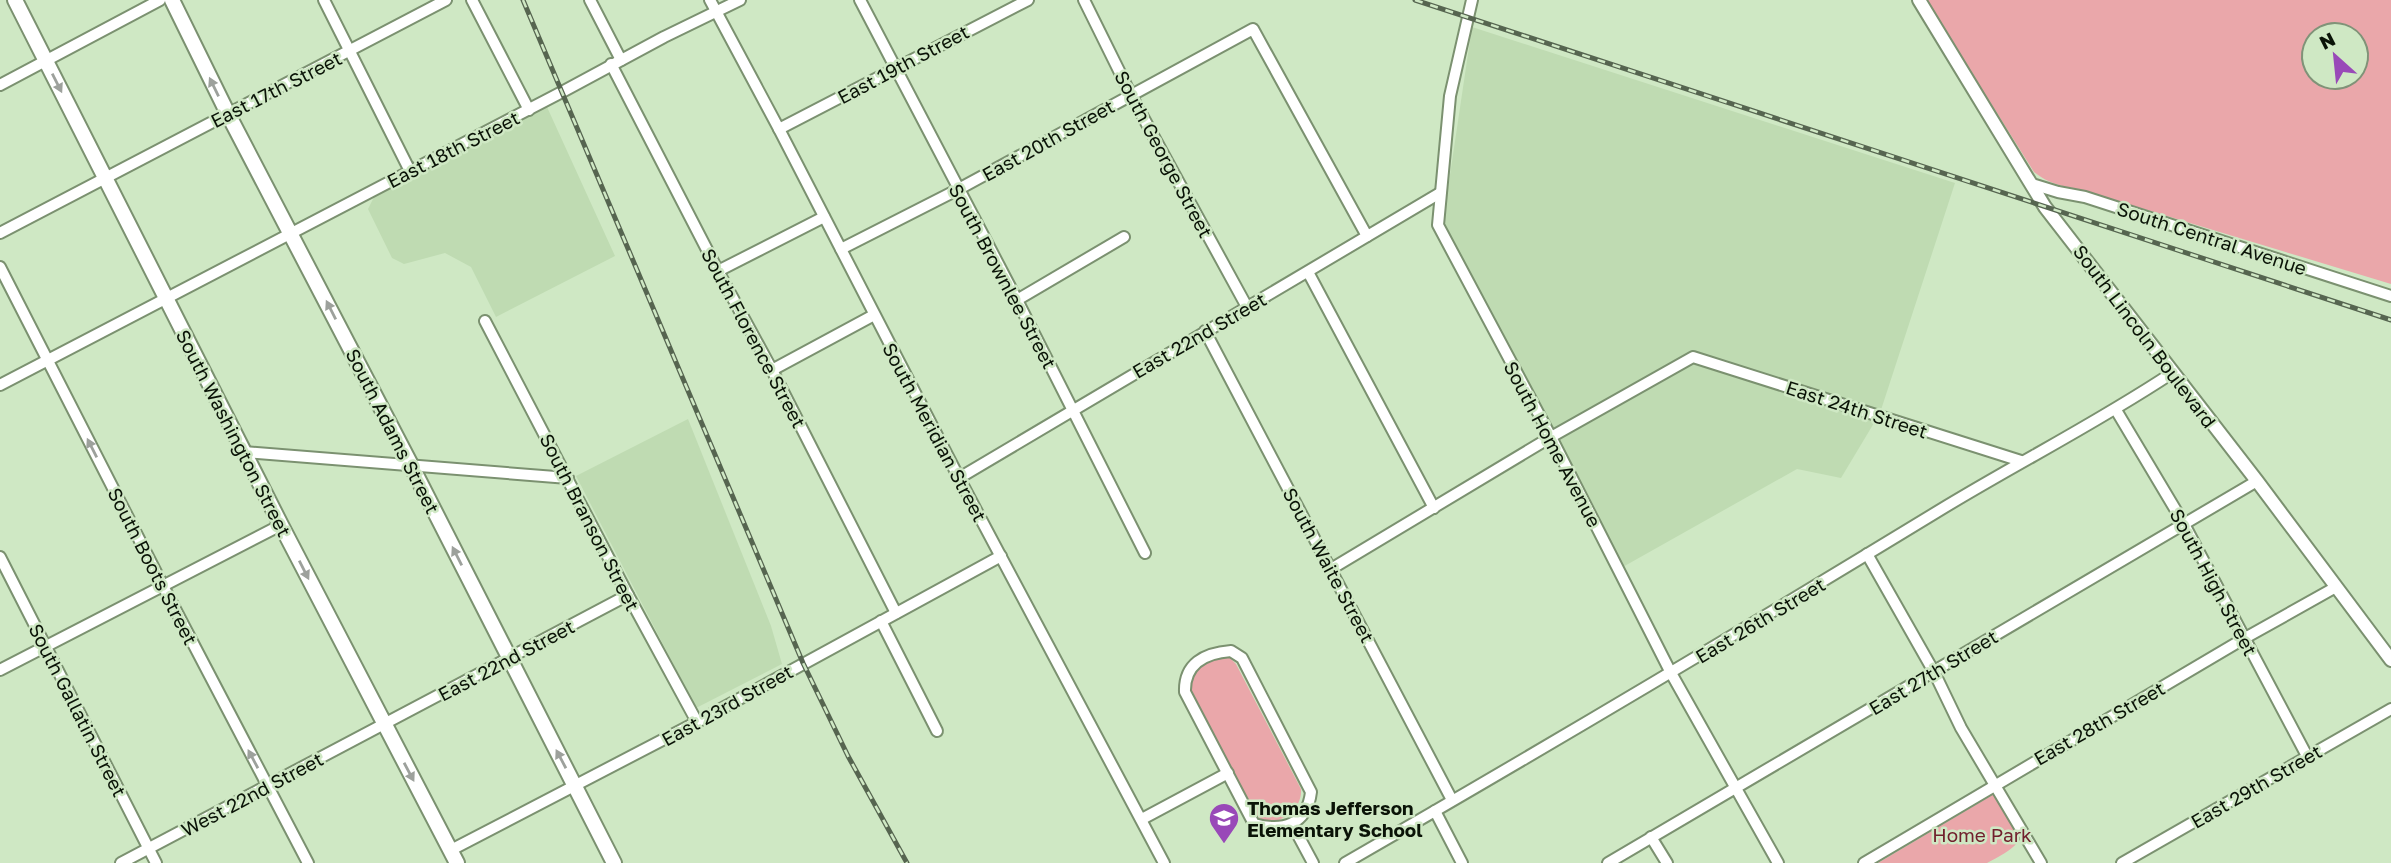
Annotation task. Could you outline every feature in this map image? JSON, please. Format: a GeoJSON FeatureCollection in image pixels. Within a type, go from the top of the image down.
{"type":"FeatureCollection","features":[{"type":"Feature","properties":{"kind":"main road","name":"South Washington Street"},"geometry":{"type":"LineString","coordinates":[[15,0],[281,525],[454,857]]}},
{"type":"Feature","properties":{"kind":"main road","name":"South Adams Street"},"geometry":{"type":"LineString","coordinates":[[172,0],[228,114],[614,863]]}},
{"type":"Feature","properties":{"kind":"street"},"geometry":{"type":"LineString","coordinates":[[0,85],[160,0]]}},
{"type":"Feature","properties":{"kind":"street"},"geometry":{"type":"LineString","coordinates":[[324,0],[410,171]]}},
{"type":"Feature","properties":{"kind":"street","name":"East 17th Street"},"geometry":{"type":"LineString","coordinates":[[0,233],[446,0]]}},
{"type":"Feature","properties":{"kind":"street"},"geometry":{"type":"LineString","coordinates":[[472,0],[529,110]]}},
{"type":"Feature","properties":{"kind":"street","name":"South Florence Street"},"geometry":{"type":"LineString","coordinates":[[590,0],[616,62],[718,271],[772,370],[896,613]]}},
{"type":"Feature","properties":{"kind":"street","name":"South Meridian Street"},"geometry":{"type":"LineString","coordinates":[[710,0],[959,478],[1164,863]]}},
{"type":"Feature","properties":{"kind":"street","name":"East 18th Street"},"geometry":{"type":"LineString","coordinates":[[0,385],[529,110],[616,62],[740,0]]}},
{"type":"Feature","properties":{"kind":"street","name":"South Brownlee Street"},"geometry":{"type":"LineString","coordinates":[[860,0],[957,190],[1017,300],[1145,553]]}},
{"type":"Feature","properties":{"kind":"street","name":"East 19th Street"},"geometry":{"type":"LineString","coordinates":[[779,130],[1028,0]]}},
{"type":"Feature","properties":{"kind":"street","name":"South George Street"},"geometry":{"type":"LineString","coordinates":[[1084,0],[1130,95],[1247,307]]}},
{"type":"Feature","properties":{"kind":"street","name":"South Home Avenue"},"geometry":{"type":"LineString","coordinates":[[1472,0],[1450,96],[1438,225],[1551,437],[1671,673],[1778,863]]}},
{"type":"Feature","properties":{"kind":"street","name":"South Lincoln Boulevard"},"geometry":{"type":"LineString","coordinates":[[1919,0],[2045,206],[2391,660]]}},
{"type":"Feature","properties":{"kind":"street","name":"East 20th Street"},"geometry":{"type":"LineString","coordinates":[[841,249],[957,190],[1253,29],[1367,236]]}},
{"type":"Feature","properties":{"kind":"street","name":"South Central Avenue"},"geometry":{"type":"LineString","coordinates":[[2032,184],[2085,197],[2391,296]]}},
{"type":"Feature","properties":{"kind":"street","name":"East 22nd Street"},"geometry":{"type":"LineString","coordinates":[[959,478],[1440,193]]}},
{"type":"Feature","properties":{"kind":"street"},"geometry":{"type":"LineString","coordinates":[[718,271],[824,217]]}},
{"type":"Feature","properties":{"kind":"street"},"geometry":{"type":"LineString","coordinates":[[1017,300],[1124,237]]}},
{"type":"Feature","properties":{"kind":"street","name":"South Boots Street"},"geometry":{"type":"LineString","coordinates":[[0,267],[308,863]]}},
{"type":"Feature","properties":{"kind":"street"},"geometry":{"type":"LineString","coordinates":[[1308,272],[1434,508]]}},
{"type":"Feature","properties":{"kind":"street"},"geometry":{"type":"LineString","coordinates":[[772,370],[874,315]]}},
{"type":"Feature","properties":{"kind":"street","name":"South Branson Street"},"geometry":{"type":"LineString","coordinates":[[485,321],[697,722]]}},
{"type":"Feature","properties":{"kind":"street","name":"South Waite Street"},"geometry":{"type":"LineString","coordinates":[[1205,331],[1452,800]]}},
{"type":"Feature","properties":{"kind":"street","name":"East 24th Street"},"geometry":{"type":"LineString","coordinates":[[1551,437],[1693,357],[2021,461]]}},
{"type":"Feature","properties":{"kind":"street","name":"East 26th Street"},"geometry":{"type":"LineString","coordinates":[[1345,863],[1671,673],[2021,461],[2116,410],[2172,373]]}},
{"type":"Feature","properties":{"kind":"street","name":"South High Street"},"geometry":{"type":"LineString","coordinates":[[2116,410],[2184,524],[2307,756]]}},
{"type":"Feature","properties":{"kind":"street"},"geometry":{"type":"LineString","coordinates":[[1331,569],[1551,437]]}},
{"type":"Feature","properties":{"kind":"street"},"geometry":{"type":"LineString","coordinates":[[244,452],[568,478]]}},
{"type":"Feature","properties":{"kind":"street","name":"East 27th Street"},"geometry":{"type":"LineString","coordinates":[[1608,863],[2257,481]]}},
{"type":"Feature","properties":{"kind":"street"},"geometry":{"type":"LineString","coordinates":[[0,670],[281,525]]}},
{"type":"Feature","properties":{"kind":"street"},"geometry":{"type":"LineString","coordinates":[[1867,554],[1934,672],[1961,728],[2041,863]]}},
{"type":"Feature","properties":{"kind":"street","name":"East 23rd Street"},"geometry":{"type":"LineString","coordinates":[[454,857],[575,786],[1001,556]]}},
{"type":"Feature","properties":{"kind":"street","name":"South Gallatin Street"},"geometry":{"type":"LineString","coordinates":[[0,557],[156,863]]}},
{"type":"Feature","properties":{"kind":"street","name":"East 28th Street"},"geometry":{"type":"LineString","coordinates":[[1864,863],[2336,587]]}},
{"type":"Feature","properties":{"kind":"street","name":"East 22nd Street"},"geometry":{"type":"LineString","coordinates":[[384,724],[628,595]]}},
{"type":"Feature","properties":{"kind":"street"},"geometry":{"type":"LineString","coordinates":[[881,621],[937,730]]}},
{"type":"Feature","properties":{"kind":"street"},"geometry":{"type":"LineString","coordinates":[[1231,651],[1242,658],[1311,792],[1309,808],[1292,824],[1272,829],[1254,824],[1185,692],[1184,677],[1192,666],[1216,652],[1231,651]]}},
{"type":"Feature","properties":{"kind":"street","name":"East 29th Street"},"geometry":{"type":"LineString","coordinates":[[2122,863],[2391,709]]}},
{"type":"Feature","properties":{"kind":"street","name":"West 22nd Street"},"geometry":{"type":"LineString","coordinates":[[121,863],[384,724]]}},
{"type":"Feature","properties":{"kind":"street"},"geometry":{"type":"LineString","coordinates":[[1142,819],[1228,773]]}},
{"type":"Feature","properties":{"kind":"street"},"geometry":{"type":"LineString","coordinates":[[1435,811],[1462,863]]}},
{"type":"Feature","properties":{"kind":"street"},"geometry":{"type":"LineString","coordinates":[[1292,824],[1313,863]]}},
{"type":"Feature","properties":{"kind":"street"},"geometry":{"type":"LineString","coordinates":[[1651,837],[1667,863]]}},
{"type":"Feature","properties":{"kind":"shaded area"},"geometry":{"type":"Polygon","coordinates":[[[1472,27],[1955,183],[1880,413],[1841,478],[1797,469],[1621,568],[1443,222],[1472,27]]]}},
{"type":"Feature","properties":{"kind":"shaded area"},"geometry":{"type":"Polygon","coordinates":[[[547,107],[615,256],[496,317],[471,267],[445,253],[404,264],[392,258],[368,209],[374,197],[547,107]]]}},
{"type":"Feature","properties":{"kind":"shaded area"},"geometry":{"type":"Polygon","coordinates":[[[688,419],[771,626],[782,664],[696,708],[576,476],[688,419]]]}},
{"type":"Feature","properties":{"kind":"green space"},"geometry":{"type":"Polygon","coordinates":[[[1926,0],[2391,0],[2391,284],[2044,179],[2034,172],[1926,0]]]}},
{"type":"Feature","properties":{"kind":"green space"},"geometry":{"type":"Polygon","coordinates":[[[1217,655],[1230,658],[1236,664],[1301,789],[1297,806],[1284,818],[1267,821],[1252,811],[1190,690],[1192,670],[1217,655]]]}},
{"type":"Feature","properties":{"kind":"green space","name":"Home Park"},"geometry":{"type":"Polygon","coordinates":[[[1994,794],[2019,841],[2004,854],[1987,863],[1878,863],[1994,794]]]}},
{"type":"Feature","properties":{"kind":"railway"},"geometry":{"type":"LineString","coordinates":[[523,0],[803,663],[848,756],[907,863]]}},
{"type":"Feature","properties":{"kind":"railway"},"geometry":{"type":"LineString","coordinates":[[1415,0],[2391,320]]}},
{"type":"Feature","properties":{"kind":"place","name":"Thomas Jefferson Elementary School"},"geometry":{"type":"Point","coordinates":[1224,845]}}]}
